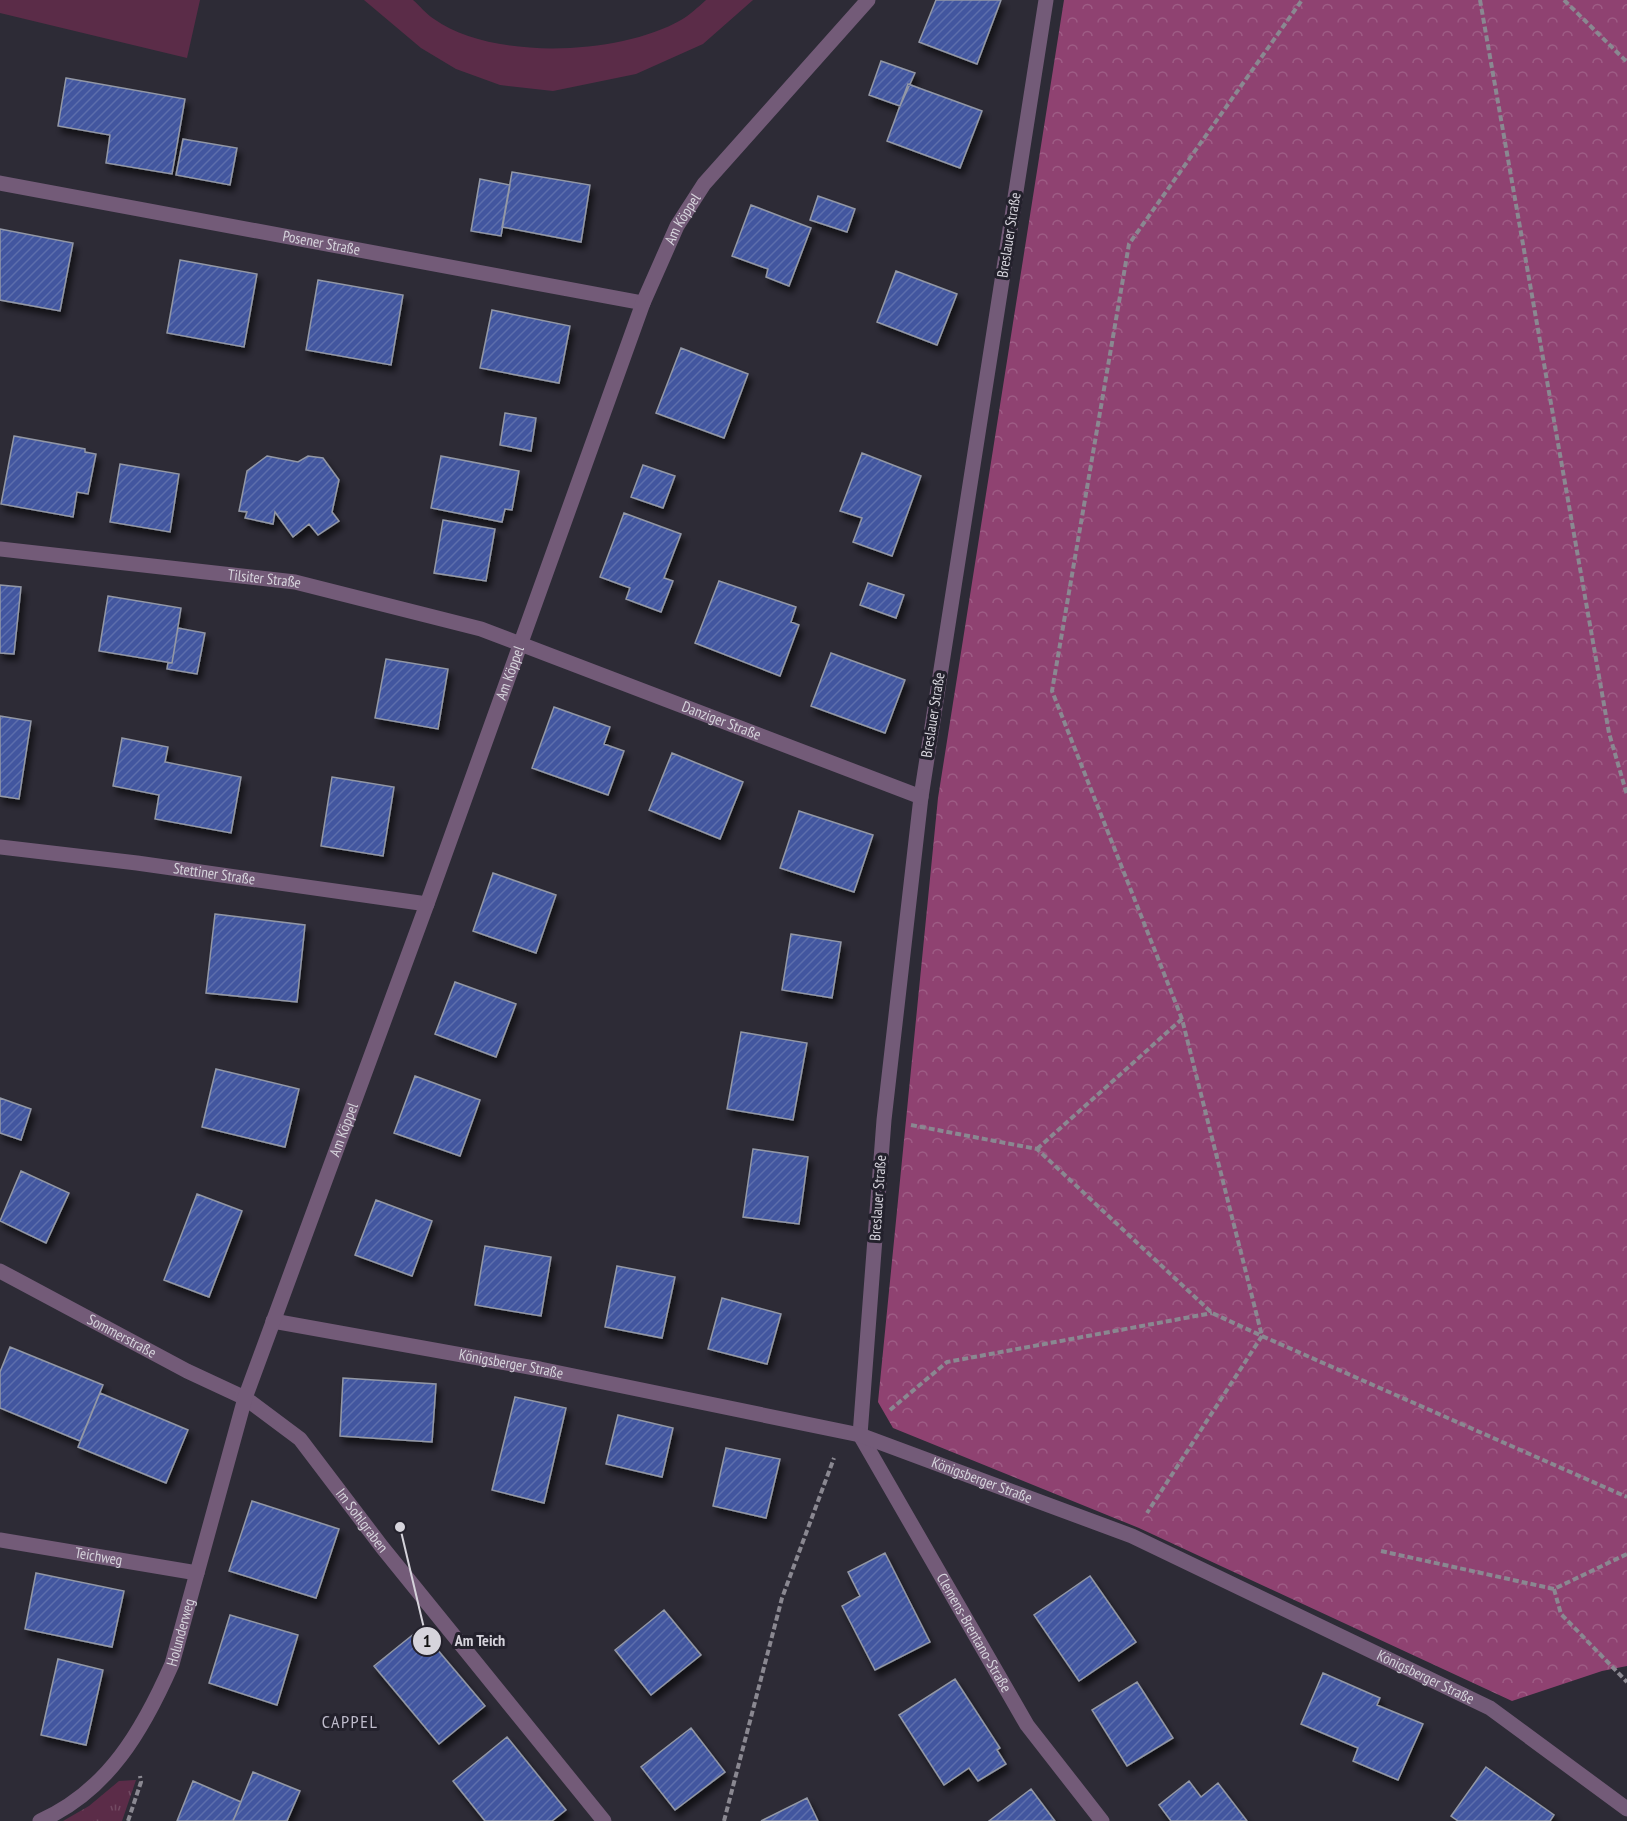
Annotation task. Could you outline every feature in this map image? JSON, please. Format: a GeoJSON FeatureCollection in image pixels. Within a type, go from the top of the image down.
{"type":"FeatureCollection","features":[{"type":"Feature","properties":{"kind":"street","name":"Am Köppel"},"geometry":{"type":"LineString","coordinates":[[245,1398],[427,904],[643,303],[677,226],[704,184],[868,0]]}},
{"type":"Feature","properties":{"kind":"street","name":"Breslauer Straße"},"geometry":{"type":"LineString","coordinates":[[860,1435],[884,1120],[921,797],[1046,0]]}},
{"type":"Feature","properties":{"kind":"street","name":"Posener Straße"},"geometry":{"type":"LineString","coordinates":[[0,183],[643,303]]}},
{"type":"Feature","properties":{"kind":"street","name":"Tilsiter Straße"},"geometry":{"type":"LineString","coordinates":[[0,549],[295,582],[481,629],[520,646]]}},
{"type":"Feature","properties":{"kind":"street","name":"Danziger Straße"},"geometry":{"type":"LineString","coordinates":[[520,646],[921,797]]}},
{"type":"Feature","properties":{"kind":"street","name":"Stettiner Straße"},"geometry":{"type":"LineString","coordinates":[[0,847],[137,863],[427,904]]}},
{"type":"Feature","properties":{"kind":"street","name":"Sommerstraße"},"geometry":{"type":"LineString","coordinates":[[0,1271],[187,1371],[245,1398]]}},
{"type":"Feature","properties":{"kind":"street","name":"Königsberger Straße"},"geometry":{"type":"LineString","coordinates":[[273,1322],[540,1369],[860,1435],[1132,1536],[1490,1708],[1627,1809]]}},
{"type":"Feature","properties":{"kind":"street","name":"Holunderweg"},"geometry":{"type":"LineString","coordinates":[[40,1821],[65,1809],[105,1776],[131,1745],[155,1702],[172,1664],[245,1398]]}},
{"type":"Feature","properties":{"kind":"street","name":"Im Sohlgraben"},"geometry":{"type":"LineString","coordinates":[[245,1398],[300,1439],[382,1547],[604,1821]]}},
{"type":"Feature","properties":{"kind":"street","name":"Clemens-Brentano-Straße"},"geometry":{"type":"LineString","coordinates":[[860,1435],[1027,1725],[1102,1821]]}},
{"type":"Feature","properties":{"kind":"street","name":"Teichweg"},"geometry":{"type":"LineString","coordinates":[[0,1540],[197,1572]]}},
{"type":"Feature","properties":{"kind":"path"},"geometry":{"type":"LineString","coordinates":[[1132,1536],[1262,1336],[1182,1019],[1052,691],[1130,244],[1302,0]]}},
{"type":"Feature","properties":{"kind":"path"},"geometry":{"type":"LineString","coordinates":[[1480,0],[1609,733],[1627,795]]}},
{"type":"Feature","properties":{"kind":"path"},"geometry":{"type":"LineString","coordinates":[[1564,0],[1627,62]]}},
{"type":"Feature","properties":{"kind":"path"},"geometry":{"type":"LineString","coordinates":[[1037,1149],[1182,1019]]}},
{"type":"Feature","properties":{"kind":"path"},"geometry":{"type":"LineString","coordinates":[[884,1120],[1037,1149],[1212,1313],[1627,1497]]}},
{"type":"Feature","properties":{"kind":"path"},"geometry":{"type":"LineString","coordinates":[[860,1435],[947,1362],[1212,1313]]}},
{"type":"Feature","properties":{"kind":"path"},"geometry":{"type":"LineString","coordinates":[[724,1821],[782,1598],[844,1432]]}},
{"type":"Feature","properties":{"kind":"path"},"geometry":{"type":"LineString","coordinates":[[1381,1551],[1554,1589],[1627,1554]]}},
{"type":"Feature","properties":{"kind":"path"},"geometry":{"type":"LineString","coordinates":[[1554,1589],[1561,1614],[1627,1682]]}},
{"type":"Feature","properties":{"kind":"path"},"geometry":{"type":"LineString","coordinates":[[128,1821],[141,1782]]}},
{"type":"Feature","properties":{"kind":"green space"},"geometry":{"type":"Polygon","coordinates":[[[0,0],[200,0],[187,58],[0,13],[0,0]]]}},
{"type":"Feature","properties":{"kind":"green space"},"geometry":{"type":"Polygon","coordinates":[[[364,0],[413,0],[431,17],[459,33],[489,42],[522,47],[557,48],[625,41],[655,32],[684,18],[706,0],[753,0],[703,44],[636,74],[553,91],[500,85],[456,69],[421,48],[364,0]]]}},
{"type":"Feature","properties":{"kind":"green space"},"geometry":{"type":"Polygon","coordinates":[[[1064,0],[1627,0],[1627,1666],[1602,1671],[1512,1701],[1139,1528],[893,1428],[878,1402],[938,798],[1064,0]]]}},
{"type":"Feature","properties":{"kind":"green space"},"geometry":{"type":"Polygon","coordinates":[[[136,1780],[122,1821],[63,1821],[89,1806],[119,1781],[136,1780]]]}},
{"type":"Feature","properties":{"kind":"building"},"geometry":{"type":"Polygon","coordinates":[[[936,0],[1001,0],[977,64],[919,42],[936,0]]]}},
{"type":"Feature","properties":{"kind":"building"},"geometry":{"type":"Polygon","coordinates":[[[881,61],[915,73],[900,106],[869,95],[881,61]]]}},
{"type":"Feature","properties":{"kind":"building"},"geometry":{"type":"Polygon","coordinates":[[[66,78],[185,99],[172,174],[106,163],[110,135],[58,126],[66,78]]]}},
{"type":"Feature","properties":{"kind":"building"},"geometry":{"type":"Polygon","coordinates":[[[908,84],[982,111],[960,168],[887,141],[908,84]]]}},
{"type":"Feature","properties":{"kind":"building"},"geometry":{"type":"Polygon","coordinates":[[[183,139],[237,148],[230,185],[176,175],[183,139]]]}},
{"type":"Feature","properties":{"kind":"building"},"geometry":{"type":"Polygon","coordinates":[[[512,172],[590,185],[581,242],[502,227],[512,172]]]}},
{"type":"Feature","properties":{"kind":"building"},"geometry":{"type":"Polygon","coordinates":[[[480,179],[510,185],[501,236],[471,231],[480,179]]]}},
{"type":"Feature","properties":{"kind":"building"},"geometry":{"type":"Polygon","coordinates":[[[818,196],[855,209],[847,232],[810,220],[818,196]]]}},
{"type":"Feature","properties":{"kind":"building"},"geometry":{"type":"Polygon","coordinates":[[[751,205],[811,228],[789,286],[766,277],[768,269],[732,256],[751,205]]]}},
{"type":"Feature","properties":{"kind":"building"},"geometry":{"type":"Polygon","coordinates":[[[0,229],[73,243],[60,311],[0,300],[0,229]]]}},
{"type":"Feature","properties":{"kind":"building"},"geometry":{"type":"Polygon","coordinates":[[[180,260],[257,274],[244,347],[167,333],[180,260]]]}},
{"type":"Feature","properties":{"kind":"building"},"geometry":{"type":"Polygon","coordinates":[[[896,271],[957,294],[937,345],[877,322],[896,271]]]}},
{"type":"Feature","properties":{"kind":"building"},"geometry":{"type":"Polygon","coordinates":[[[318,280],[403,295],[391,365],[306,350],[318,280]]]}},
{"type":"Feature","properties":{"kind":"building"},"geometry":{"type":"Polygon","coordinates":[[[492,310],[570,326],[559,383],[480,368],[492,310]]]}},
{"type":"Feature","properties":{"kind":"building"},"geometry":{"type":"Polygon","coordinates":[[[681,348],[748,374],[724,438],[656,413],[681,348]]]}},
{"type":"Feature","properties":{"kind":"building"},"geometry":{"type":"Polygon","coordinates":[[[505,413],[536,418],[531,451],[500,445],[505,413]]]}},
{"type":"Feature","properties":{"kind":"building"},"geometry":{"type":"Polygon","coordinates":[[[14,436],[85,449],[85,452],[96,454],[88,494],[77,492],[73,517],[1,504],[14,436]]]}},
{"type":"Feature","properties":{"kind":"building"},"geometry":{"type":"Polygon","coordinates":[[[862,453],[921,476],[892,556],[853,542],[862,518],[840,511],[862,453]]]}},
{"type":"Feature","properties":{"kind":"building"},"geometry":{"type":"Polygon","coordinates":[[[267,456],[298,462],[308,456],[323,458],[339,480],[332,512],[339,521],[318,535],[309,524],[293,537],[275,512],[273,524],[245,518],[247,512],[239,511],[247,471],[267,456]]]}},
{"type":"Feature","properties":{"kind":"building"},"geometry":{"type":"Polygon","coordinates":[[[441,456],[519,471],[512,510],[505,509],[502,522],[431,508],[441,456]]]}},
{"type":"Feature","properties":{"kind":"building"},"geometry":{"type":"Polygon","coordinates":[[[120,464],[179,474],[170,532],[110,522],[120,464]]]}},
{"type":"Feature","properties":{"kind":"building"},"geometry":{"type":"Polygon","coordinates":[[[643,465],[675,476],[663,508],[631,497],[643,465]]]}},
{"type":"Feature","properties":{"kind":"building"},"geometry":{"type":"Polygon","coordinates":[[[624,513],[681,534],[664,578],[673,581],[661,612],[626,599],[630,588],[600,577],[624,513]]]}},
{"type":"Feature","properties":{"kind":"building"},"geometry":{"type":"Polygon","coordinates":[[[443,520],[495,529],[486,581],[434,573],[443,520]]]}},
{"type":"Feature","properties":{"kind":"building"},"geometry":{"type":"Polygon","coordinates":[[[719,581],[796,607],[791,622],[799,625],[780,676],[695,643],[719,581]]]}},
{"type":"Feature","properties":{"kind":"building"},"geometry":{"type":"Polygon","coordinates":[[[868,583],[904,595],[896,618],[860,605],[868,583]]]}},
{"type":"Feature","properties":{"kind":"building"},"geometry":{"type":"Polygon","coordinates":[[[0,585],[21,587],[14,654],[0,653],[0,585]]]}},
{"type":"Feature","properties":{"kind":"building"},"geometry":{"type":"Polygon","coordinates":[[[108,596],[181,608],[172,663],[99,651],[108,596]]]}},
{"type":"Feature","properties":{"kind":"building"},"geometry":{"type":"Polygon","coordinates":[[[178,628],[205,633],[197,674],[167,669],[168,663],[172,663],[178,628]]]}},
{"type":"Feature","properties":{"kind":"building"},"geometry":{"type":"Polygon","coordinates":[[[831,653],[905,680],[885,733],[811,706],[831,653]]]}},
{"type":"Feature","properties":{"kind":"building"},"geometry":{"type":"Polygon","coordinates":[[[386,659],[448,669],[438,729],[375,718],[386,659]]]}},
{"type":"Feature","properties":{"kind":"building"},"geometry":{"type":"Polygon","coordinates":[[[554,707],[610,727],[604,744],[624,751],[608,795],[532,768],[554,707]]]}},
{"type":"Feature","properties":{"kind":"building"},"geometry":{"type":"Polygon","coordinates":[[[0,716],[31,721],[19,799],[0,796],[0,716]]]}},
{"type":"Feature","properties":{"kind":"building"},"geometry":{"type":"Polygon","coordinates":[[[122,738],[168,747],[165,762],[241,777],[231,833],[155,819],[159,795],[113,786],[122,738]]]}},
{"type":"Feature","properties":{"kind":"building"},"geometry":{"type":"Polygon","coordinates":[[[672,753],[743,782],[720,839],[649,810],[672,753]]]}},
{"type":"Feature","properties":{"kind":"building"},"geometry":{"type":"Polygon","coordinates":[[[332,777],[394,787],[383,856],[321,846],[332,777]]]}},
{"type":"Feature","properties":{"kind":"building"},"geometry":{"type":"Polygon","coordinates":[[[799,811],[873,835],[854,892],[780,868],[799,811]]]}},
{"type":"Feature","properties":{"kind":"building"},"geometry":{"type":"Polygon","coordinates":[[[493,873],[556,895],[536,953],[473,931],[493,873]]]}},
{"type":"Feature","properties":{"kind":"building"},"geometry":{"type":"Polygon","coordinates":[[[215,914],[305,925],[297,1002],[206,993],[215,914]]]}},
{"type":"Feature","properties":{"kind":"building"},"geometry":{"type":"Polygon","coordinates":[[[791,934],[841,942],[832,998],[782,990],[791,934]]]}},
{"type":"Feature","properties":{"kind":"building"},"geometry":{"type":"Polygon","coordinates":[[[455,982],[516,1004],[496,1057],[435,1034],[455,982]]]}},
{"type":"Feature","properties":{"kind":"building"},"geometry":{"type":"Polygon","coordinates":[[[741,1032],[807,1043],[793,1120],[727,1109],[741,1032]]]}},
{"type":"Feature","properties":{"kind":"building"},"geometry":{"type":"Polygon","coordinates":[[[216,1069],[299,1089],[285,1147],[202,1127],[216,1069]]]}},
{"type":"Feature","properties":{"kind":"building"},"geometry":{"type":"Polygon","coordinates":[[[415,1076],[480,1100],[460,1156],[394,1133],[415,1076]]]}},
{"type":"Feature","properties":{"kind":"building"},"geometry":{"type":"Polygon","coordinates":[[[0,1098],[31,1109],[21,1140],[0,1133],[0,1098]]]}},
{"type":"Feature","properties":{"kind":"building"},"geometry":{"type":"Polygon","coordinates":[[[753,1149],[808,1157],[799,1224],[743,1217],[753,1149]]]}},
{"type":"Feature","properties":{"kind":"building"},"geometry":{"type":"Polygon","coordinates":[[[21,1171],[69,1193],[46,1243],[0,1221],[21,1171]]]}},
{"type":"Feature","properties":{"kind":"building"},"geometry":{"type":"Polygon","coordinates":[[[197,1194],[242,1211],[209,1297],[164,1280],[197,1194]]]}},
{"type":"Feature","properties":{"kind":"building"},"geometry":{"type":"Polygon","coordinates":[[[376,1200],[432,1221],[412,1276],[355,1255],[376,1200]]]}},
{"type":"Feature","properties":{"kind":"building"},"geometry":{"type":"Polygon","coordinates":[[[485,1246],[551,1257],[541,1316],[475,1305],[485,1246]]]}},
{"type":"Feature","properties":{"kind":"building"},"geometry":{"type":"Polygon","coordinates":[[[617,1266],[675,1277],[662,1338],[605,1327],[617,1266]]]}},
{"type":"Feature","properties":{"kind":"building"},"geometry":{"type":"Polygon","coordinates":[[[722,1298],[781,1314],[767,1364],[708,1349],[722,1298]]]}},
{"type":"Feature","properties":{"kind":"building"},"geometry":{"type":"Polygon","coordinates":[[[10,1347],[103,1385],[80,1441],[0,1408],[0,1372],[10,1347]]]}},
{"type":"Feature","properties":{"kind":"building"},"geometry":{"type":"Polygon","coordinates":[[[343,1378],[436,1384],[432,1442],[340,1436],[343,1378]]]}},
{"type":"Feature","properties":{"kind":"building"},"geometry":{"type":"Polygon","coordinates":[[[100,1393],[188,1430],[166,1483],[78,1447],[100,1393]]]}},
{"type":"Feature","properties":{"kind":"building"},"geometry":{"type":"Polygon","coordinates":[[[515,1397],[566,1408],[544,1503],[492,1490],[515,1397]]]}},
{"type":"Feature","properties":{"kind":"building"},"geometry":{"type":"Polygon","coordinates":[[[618,1415],[673,1428],[662,1477],[606,1464],[618,1415]]]}},
{"type":"Feature","properties":{"kind":"building"},"geometry":{"type":"Polygon","coordinates":[[[726,1448],[780,1459],[766,1518],[713,1506],[726,1448]]]}},
{"type":"Feature","properties":{"kind":"building"},"geometry":{"type":"Polygon","coordinates":[[[252,1501],[339,1529],[316,1598],[229,1571],[252,1501]]]}},
{"type":"Feature","properties":{"kind":"building"},"geometry":{"type":"Polygon","coordinates":[[[885,1553],[930,1642],[875,1670],[842,1606],[860,1596],[848,1572],[885,1553]]]}},
{"type":"Feature","properties":{"kind":"building"},"geometry":{"type":"Polygon","coordinates":[[[36,1573],[124,1591],[112,1647],[25,1629],[36,1573]]]}},
{"type":"Feature","properties":{"kind":"building"},"geometry":{"type":"Polygon","coordinates":[[[1090,1576],[1136,1642],[1079,1681],[1034,1615],[1090,1576]]]}},
{"type":"Feature","properties":{"kind":"building"},"geometry":{"type":"Polygon","coordinates":[[[664,1610],[701,1655],[651,1695],[615,1650],[664,1610]]]}},
{"type":"Feature","properties":{"kind":"building"},"geometry":{"type":"Polygon","coordinates":[[[230,1615],[298,1635],[277,1705],[209,1683],[230,1615]]]}},
{"type":"Feature","properties":{"kind":"building"},"geometry":{"type":"Polygon","coordinates":[[[420,1629],[485,1706],[439,1744],[374,1666],[420,1629]]]}},
{"type":"Feature","properties":{"kind":"building"},"geometry":{"type":"Polygon","coordinates":[[[58,1659],[103,1670],[86,1745],[41,1735],[58,1659]]]}},
{"type":"Feature","properties":{"kind":"building"},"geometry":{"type":"Polygon","coordinates":[[[1323,1673],[1380,1698],[1377,1705],[1423,1724],[1398,1780],[1353,1761],[1358,1748],[1301,1724],[1323,1673]]]}},
{"type":"Feature","properties":{"kind":"building"},"geometry":{"type":"Polygon","coordinates":[[[955,1679],[1000,1748],[997,1750],[1006,1764],[978,1781],[969,1768],[944,1785],[899,1715],[955,1679]]]}},
{"type":"Feature","properties":{"kind":"building"},"geometry":{"type":"Polygon","coordinates":[[[1137,1682],[1173,1738],[1127,1766],[1092,1710],[1137,1682]]]}},
{"type":"Feature","properties":{"kind":"building"},"geometry":{"type":"Polygon","coordinates":[[[691,1728],[725,1772],[675,1810],[641,1767],[691,1728]]]}},
{"type":"Feature","properties":{"kind":"building"},"geometry":{"type":"Polygon","coordinates":[[[507,1737],[566,1810],[552,1821],[485,1821],[453,1781],[507,1737]]]}},
{"type":"Feature","properties":{"kind":"building"},"geometry":{"type":"Polygon","coordinates":[[[1486,1767],[1554,1815],[1550,1821],[1458,1821],[1451,1816],[1486,1767]]]}},
{"type":"Feature","properties":{"kind":"building"},"geometry":{"type":"Polygon","coordinates":[[[253,1772],[300,1791],[287,1821],[233,1821],[253,1772]]]}},
{"type":"Feature","properties":{"kind":"building"},"geometry":{"type":"Polygon","coordinates":[[[193,1781],[241,1802],[233,1821],[177,1821],[193,1781]]]}},
{"type":"Feature","properties":{"kind":"building"},"geometry":{"type":"Polygon","coordinates":[[[1189,1781],[1201,1797],[1218,1783],[1247,1821],[1171,1821],[1159,1805],[1189,1781]]]}},
{"type":"Feature","properties":{"kind":"building"},"geometry":{"type":"Polygon","coordinates":[[[1031,1789],[1055,1821],[989,1821],[1031,1789]]]}},
{"type":"Feature","properties":{"kind":"building"},"geometry":{"type":"Polygon","coordinates":[[[807,1798],[818,1821],[761,1821],[807,1798]]]}},
{"type":"Feature","properties":{"kind":"place","name":"Am Teich"},"geometry":{"type":"Point","coordinates":[400,1527]}},
{"type":"Feature","properties":{"kind":"district","name":"CAPPEL"},"geometry":{"type":"Point","coordinates":[350,1722]}}]}
